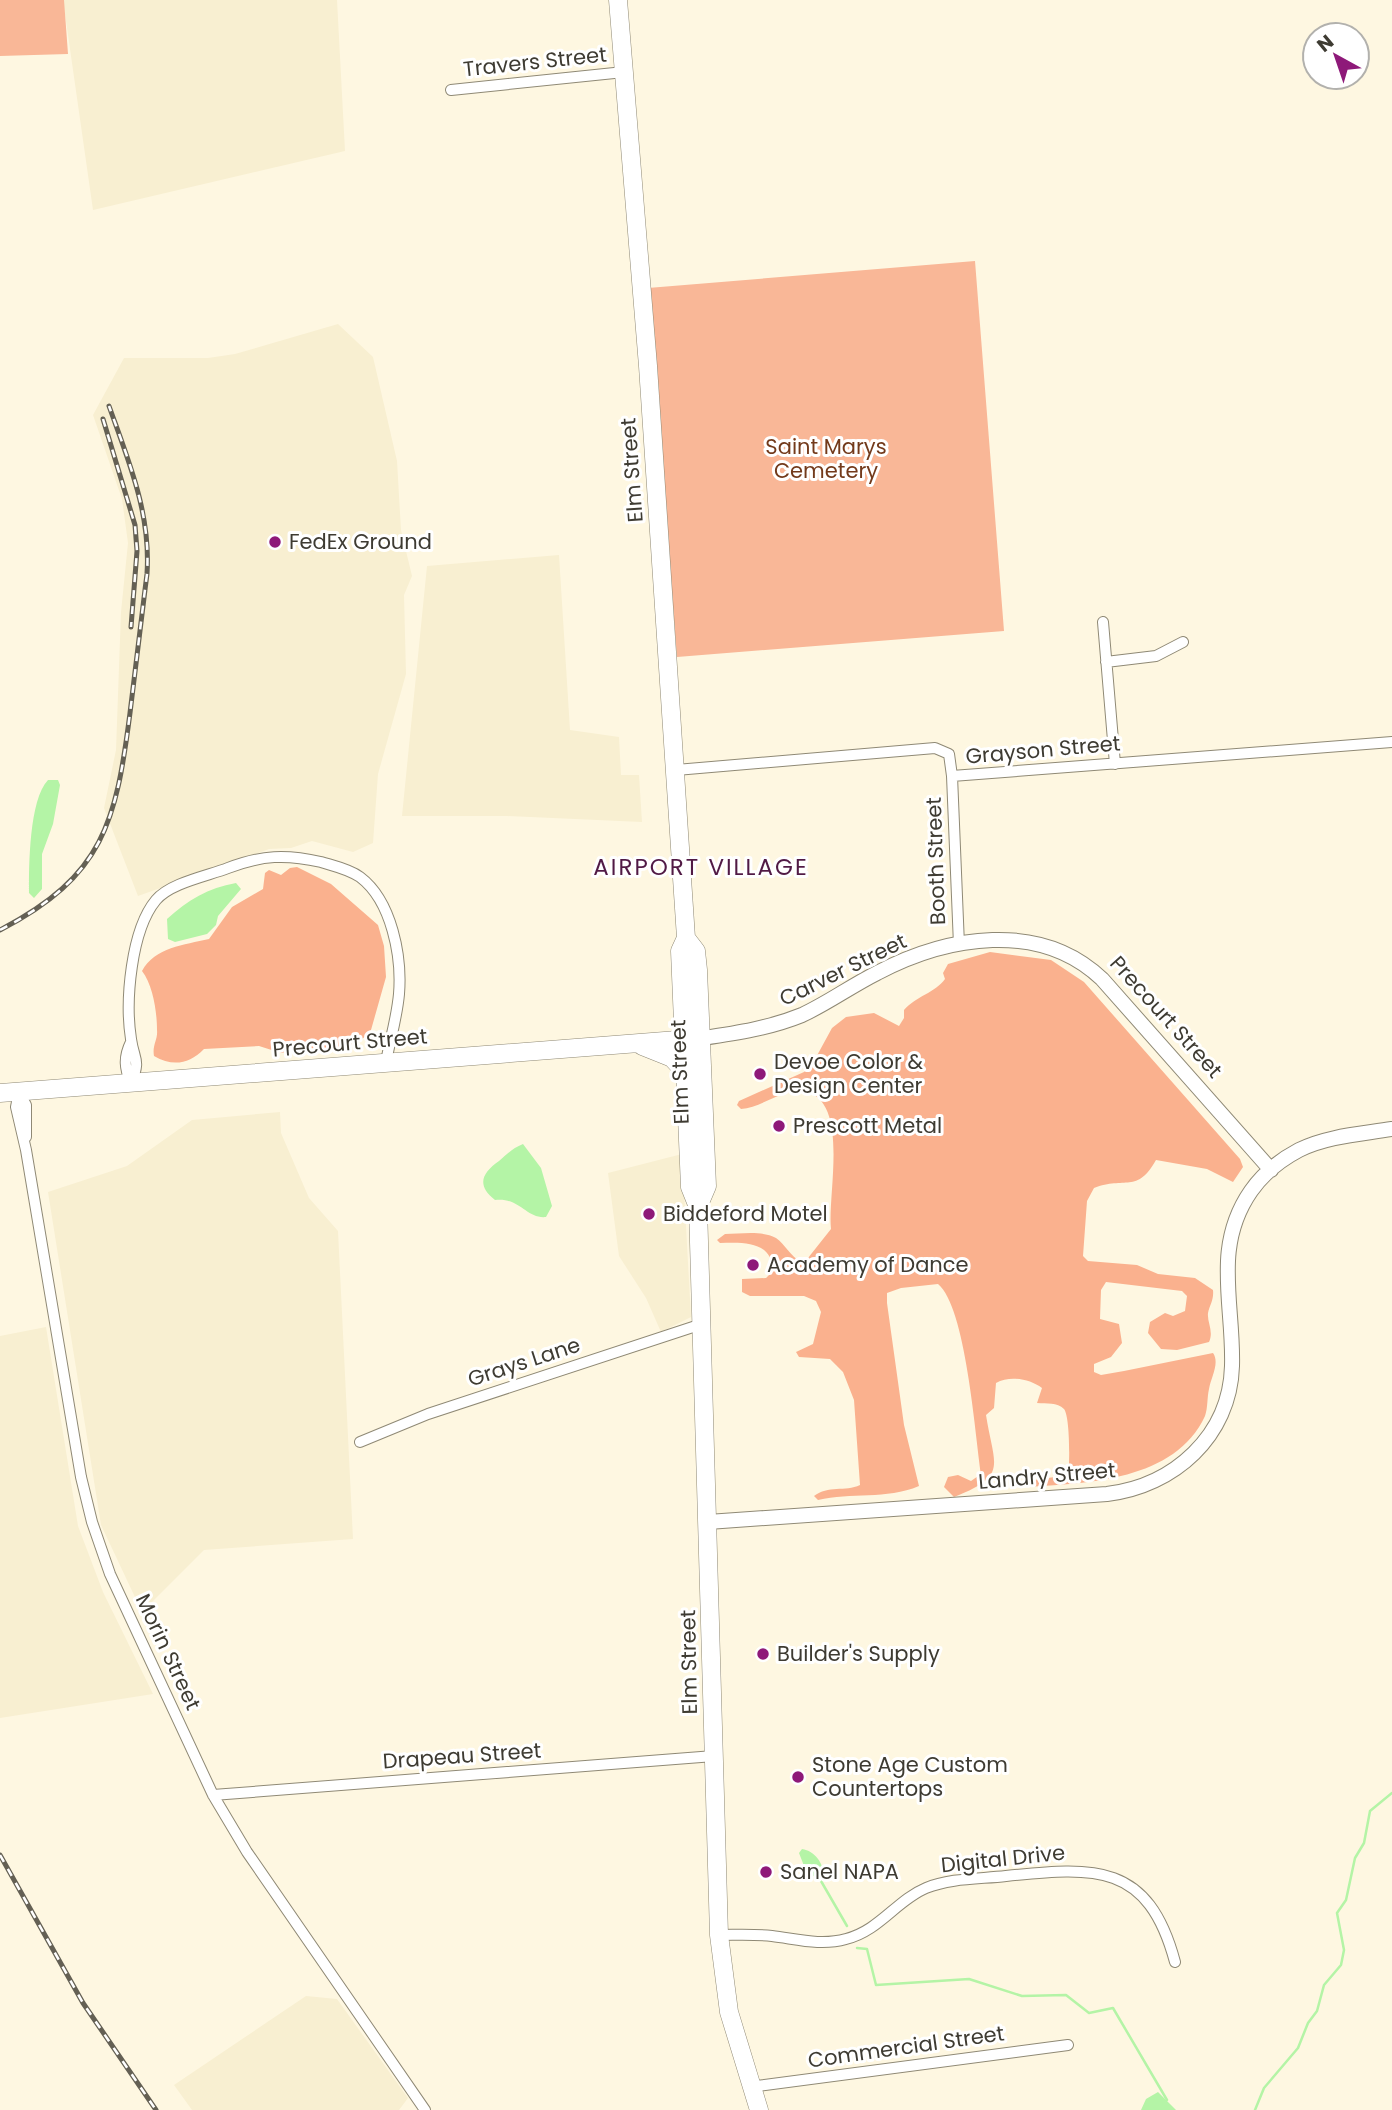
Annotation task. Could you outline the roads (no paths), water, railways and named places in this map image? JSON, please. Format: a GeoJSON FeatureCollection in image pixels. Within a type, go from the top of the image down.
{"type":"FeatureCollection","features":[{"type":"Feature","properties":{"kind":"main road","name":"Elm Street"},"geometry":{"type":"LineString","coordinates":[[618,0],[676,770],[686,937],[680,951],[694,1039],[707,1186],[698,1208]]}},
{"type":"Feature","properties":{"kind":"main road","name":"Elm Street"},"geometry":{"type":"LineString","coordinates":[[694,1039],[686,1073],[690,1187],[698,1208],[719,1935],[729,2012],[759,2110]]}},
{"type":"Feature","properties":{"kind":"main road","name":"Precourt Street"},"geometry":{"type":"LineString","coordinates":[[0,1093],[694,1039]]}},
{"type":"Feature","properties":{"kind":"main road"},"geometry":{"type":"LineString","coordinates":[[635,1044],[665,1054],[686,1073]]}},
{"type":"Feature","properties":{"kind":"street","name":"Travers Street"},"geometry":{"type":"LineString","coordinates":[[451,90],[624,72]]}},
{"type":"Feature","properties":{"kind":"street"},"geometry":{"type":"LineString","coordinates":[[1103,622],[1115,764]]}},
{"type":"Feature","properties":{"kind":"street"},"geometry":{"type":"LineString","coordinates":[[1107,662],[1156,656],[1183,642]]}},
{"type":"Feature","properties":{"kind":"street","name":"Grayson Street"},"geometry":{"type":"LineString","coordinates":[[676,770],[935,748],[949,754],[953,776],[1392,742]]}},
{"type":"Feature","properties":{"kind":"street","name":"Booth Street"},"geometry":{"type":"LineString","coordinates":[[953,776],[959,945]]}},
{"type":"Feature","properties":{"kind":"street"},"geometry":{"type":"LineString","coordinates":[[131,1084],[125,1070],[126,1053],[131,1042],[133,964],[145,920],[156,899],[172,890],[250,860],[282,854],[330,864],[358,876],[381,902],[391,930],[399,978],[386,1062]]}},
{"type":"Feature","properties":{"kind":"street","name":"Precourt Street"},"geometry":{"type":"LineString","coordinates":[[959,945],[993,940],[1030,941],[1059,949],[1082,961],[1111,988],[1270,1170]]}},
{"type":"Feature","properties":{"kind":"street","name":"Carver Street"},"geometry":{"type":"LineString","coordinates":[[694,1039],[751,1031],[791,1019],[894,965],[959,945]]}},
{"type":"Feature","properties":{"kind":"street","name":"Morin Street"},"geometry":{"type":"LineString","coordinates":[[19,1092],[16,1107],[26,1150],[81,1477],[92,1522],[110,1574],[213,1795],[247,1852],[425,2110]]}},
{"type":"Feature","properties":{"kind":"street","name":"Landry Street"},"geometry":{"type":"LineString","coordinates":[[708,1522],[1107,1494],[1138,1488],[1171,1473],[1203,1444],[1224,1408],[1232,1365],[1226,1274],[1228,1246],[1232,1228],[1245,1200],[1270,1170],[1291,1155],[1316,1143],[1392,1129]]}},
{"type":"Feature","properties":{"kind":"street","name":"Grays Lane"},"geometry":{"type":"LineString","coordinates":[[360,1442],[428,1414],[702,1324]]}},
{"type":"Feature","properties":{"kind":"street","name":"Drapeau Street"},"geometry":{"type":"LineString","coordinates":[[213,1795],[714,1756]]}},
{"type":"Feature","properties":{"kind":"street","name":"Digital Drive"},"geometry":{"type":"LineString","coordinates":[[719,1935],[763,1935],[815,1942],[845,1940],[872,1927],[928,1887],[1077,1870],[1120,1881],[1146,1900],[1164,1925],[1175,1962]]}},
{"type":"Feature","properties":{"kind":"street","name":"Commercial Street"},"geometry":{"type":"LineString","coordinates":[[750,2087],[1068,2045]]}},
{"type":"Feature","properties":{"kind":"waterway"},"geometry":{"type":"LineString","coordinates":[[1255,2110],[1264,2088],[1298,2048],[1308,2023],[1317,2011],[1324,1985],[1341,1965],[1344,1950],[1337,1913],[1346,1900],[1355,1858],[1364,1843],[1370,1811],[1392,1793]]}},
{"type":"Feature","properties":{"kind":"waterway"},"geometry":{"type":"LineString","coordinates":[[821,1881],[847,1926]]}},
{"type":"Feature","properties":{"kind":"waterway"},"geometry":{"type":"LineString","coordinates":[[857,1948],[867,1949],[876,1985],[969,1979],[1022,1996],[1066,1995],[1089,2013],[1113,2008],[1167,2100]]}},
{"type":"Feature","properties":{"kind":"railway"},"geometry":{"type":"LineString","coordinates":[[0,930],[35,910],[62,889],[83,866],[99,842],[118,785],[132,695],[147,574],[147,552],[146,530],[137,488],[109,406]]}},
{"type":"Feature","properties":{"kind":"railway"},"geometry":{"type":"LineString","coordinates":[[103,419],[135,525],[137,551],[131,627]]}},
{"type":"Feature","properties":{"kind":"railway"},"geometry":{"type":"LineString","coordinates":[[0,1855],[83,2003],[156,2110]]}},
{"type":"Feature","properties":{"kind":"place","name":"FedEx Ground"},"geometry":{"type":"Point","coordinates":[275,542]}},
{"type":"Feature","properties":{"kind":"place","name":"Devoe Color & Design Center"},"geometry":{"type":"Point","coordinates":[760,1074]}},
{"type":"Feature","properties":{"kind":"place","name":"Prescott Metal"},"geometry":{"type":"Point","coordinates":[779,1126]}},
{"type":"Feature","properties":{"kind":"place","name":"Biddeford Motel"},"geometry":{"type":"Point","coordinates":[649,1214]}},
{"type":"Feature","properties":{"kind":"place","name":"Academy of Dance"},"geometry":{"type":"Point","coordinates":[753,1265]}},
{"type":"Feature","properties":{"kind":"place","name":"Builder's Supply"},"geometry":{"type":"Point","coordinates":[763,1654]}},
{"type":"Feature","properties":{"kind":"place","name":"Stone Age Custom Countertops"},"geometry":{"type":"Point","coordinates":[798,1777]}},
{"type":"Feature","properties":{"kind":"place","name":"Sanel NAPA"},"geometry":{"type":"Point","coordinates":[766,1872]}},
{"type":"Feature","properties":{"kind":"district","name":"AIRPORT VILLAGE"},"geometry":{"type":"Point","coordinates":[701,867]}},
{"type":"Feature","properties":{"kind":"park label","name":"Saint Marys Cemetery"},"geometry":{"type":"Point","coordinates":[826,459]}}]}
